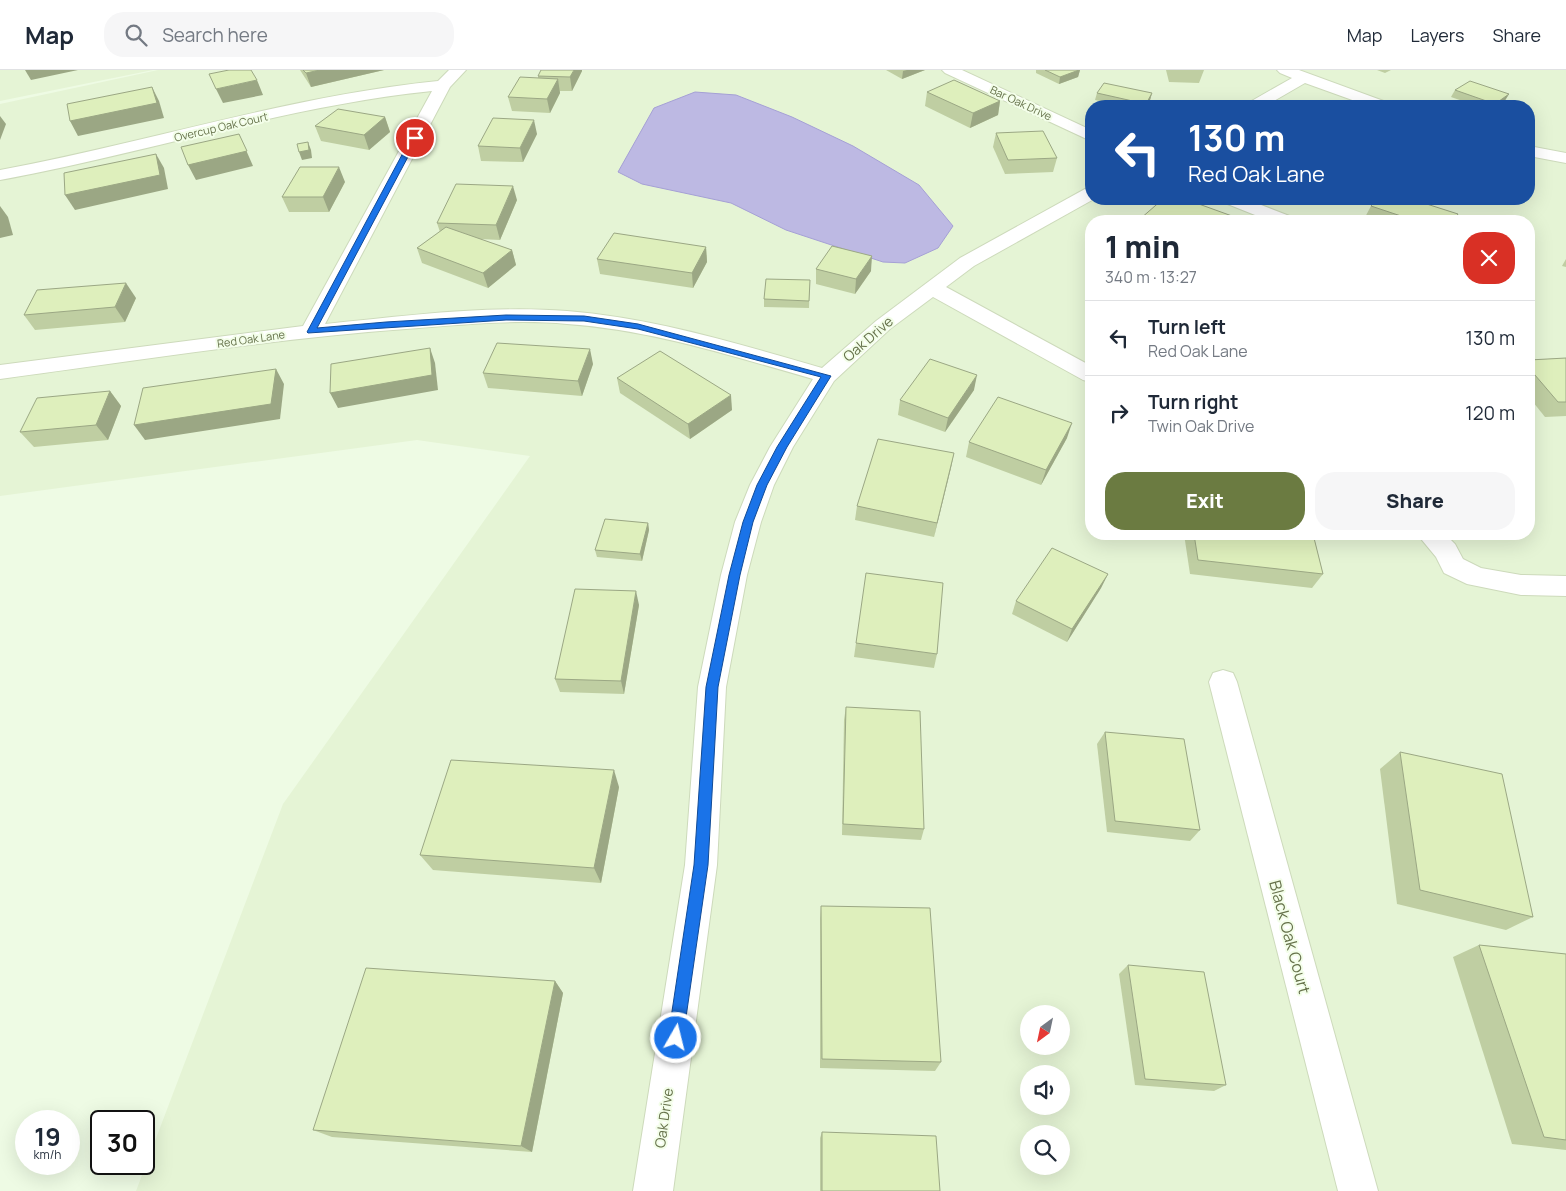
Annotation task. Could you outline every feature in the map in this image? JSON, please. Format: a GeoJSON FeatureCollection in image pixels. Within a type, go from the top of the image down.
{"type":"FeatureCollection","features":[{"type":"Feature","properties":{"kind":"street"},"geometry":{"type":"LineString","coordinates":[[311,332],[443,85],[458,70]]}},
{"type":"Feature","properties":{"kind":"street","name":"Bar Oak Drive"},"geometry":{"type":"LineString","coordinates":[[950,70],[1085,133]]}},
{"type":"Feature","properties":{"kind":"street"},"geometry":{"type":"LineString","coordinates":[[1285,70],[1366,100]]}},
{"type":"Feature","properties":{"kind":"street"},"geometry":{"type":"LineString","coordinates":[[1265,100],[1304,78]]}},
{"type":"Feature","properties":{"kind":"street","name":"Overcup Oak Court"},"geometry":{"type":"LineString","coordinates":[[0,175],[145,145],[365,94],[443,85]]}},
{"type":"Feature","properties":{"kind":"street"},"geometry":{"type":"LineString","coordinates":[[1535,152],[1566,158]]}},
{"type":"Feature","properties":{"kind":"street","name":"Oak Drive"},"geometry":{"type":"LineString","coordinates":[[653,1191],[701,865],[712,687],[732,585],[748,522],[762,485],[782,447],[826,376],[883,325],[967,262],[1085,196]]}},
{"type":"Feature","properties":{"kind":"street"},"geometry":{"type":"LineString","coordinates":[[1246,205],[1270,215]]}},
{"type":"Feature","properties":{"kind":"street"},"geometry":{"type":"LineString","coordinates":[[932,288],[1085,372]]}},
{"type":"Feature","properties":{"kind":"street","name":"Red Oak Lane"},"geometry":{"type":"LineString","coordinates":[[0,372],[311,332],[386,324],[506,317],[584,318],[638,326],[826,376]]}},
{"type":"Feature","properties":{"kind":"street"},"geometry":{"type":"LineString","coordinates":[[1436,540],[1446,551],[1453,566],[1476,577],[1520,585],[1566,586]]}},
{"type":"Feature","properties":{"kind":"street","name":"Black Oak Court"},"geometry":{"type":"LineString","coordinates":[[1222,682],[1358,1191]]}},
{"type":"Feature","properties":{"kind":"shaded area"},"geometry":{"type":"Polygon","coordinates":[[[0,70],[153,70],[0,101],[0,70]]]}},
{"type":"Feature","properties":{"kind":"shaded area"},"geometry":{"type":"Polygon","coordinates":[[[158,70],[1566,70],[1566,1191],[136,1191],[142,1175],[155,1175],[155,1141],[283,804],[530,456],[417,440],[0,496],[0,104],[158,70]]]}},
{"type":"Feature","properties":{"kind":"shaded area"},"geometry":{"type":"Polygon","coordinates":[[[695,92],[736,95],[792,117],[853,146],[919,185],[953,226],[938,248],[905,263],[883,262],[786,230],[731,203],[642,184],[618,172],[654,108],[695,92]]]}},
{"type":"Feature","properties":{"kind":"building"},"geometry":{"type":"Polygon","coordinates":[[[229,70],[251,70],[257,80],[216,89],[209,74],[229,70]]]}},
{"type":"Feature","properties":{"kind":"building"},"geometry":{"type":"Polygon","coordinates":[[[303,70],[320,70],[306,73],[303,70]]]}},
{"type":"Feature","properties":{"kind":"building"},"geometry":{"type":"Polygon","coordinates":[[[541,70],[574,70],[570,77],[538,76],[541,70]]]}},
{"type":"Feature","properties":{"kind":"building"},"geometry":{"type":"Polygon","coordinates":[[[1045,70],[1079,70],[1060,77],[1045,70]]]}},
{"type":"Feature","properties":{"kind":"building"},"geometry":{"type":"Polygon","coordinates":[[[520,77],[558,79],[547,99],[508,97],[520,77]]]}},
{"type":"Feature","properties":{"kind":"building"},"geometry":{"type":"Polygon","coordinates":[[[954,80],[1000,101],[973,113],[927,92],[954,80]]]}},
{"type":"Feature","properties":{"kind":"building"},"geometry":{"type":"Polygon","coordinates":[[[1470,81],[1509,94],[1501,100],[1484,100],[1455,90],[1470,81]]]}},
{"type":"Feature","properties":{"kind":"building"},"geometry":{"type":"Polygon","coordinates":[[[1104,83],[1152,93],[1148,100],[1128,100],[1097,93],[1104,83]]]}},
{"type":"Feature","properties":{"kind":"building"},"geometry":{"type":"Polygon","coordinates":[[[152,87],[157,103],[70,121],[67,104],[152,87]]]}},
{"type":"Feature","properties":{"kind":"building"},"geometry":{"type":"Polygon","coordinates":[[[338,109],[385,117],[364,135],[315,126],[338,109]]]}},
{"type":"Feature","properties":{"kind":"building"},"geometry":{"type":"Polygon","coordinates":[[[493,118],[534,120],[520,148],[478,146],[493,118]]]}},
{"type":"Feature","properties":{"kind":"building"},"geometry":{"type":"Polygon","coordinates":[[[1043,131],[1057,158],[1008,160],[996,133],[1043,131]]]}},
{"type":"Feature","properties":{"kind":"building"},"geometry":{"type":"Polygon","coordinates":[[[239,134],[247,151],[188,165],[181,147],[239,134]]]}},
{"type":"Feature","properties":{"kind":"building"},"geometry":{"type":"Polygon","coordinates":[[[308,142],[309,150],[299,152],[297,144],[308,142]]]}},
{"type":"Feature","properties":{"kind":"building"},"geometry":{"type":"Polygon","coordinates":[[[156,154],[160,175],[65,195],[64,173],[156,154]]]}},
{"type":"Feature","properties":{"kind":"building"},"geometry":{"type":"Polygon","coordinates":[[[300,167],[339,167],[323,197],[282,197],[300,167]]]}},
{"type":"Feature","properties":{"kind":"building"},"geometry":{"type":"Polygon","coordinates":[[[456,184],[513,186],[496,225],[437,223],[456,184]]]}},
{"type":"Feature","properties":{"kind":"building"},"geometry":{"type":"Polygon","coordinates":[[[1156,205],[1202,205],[1229,215],[1145,215],[1156,205]]]}},
{"type":"Feature","properties":{"kind":"building"},"geometry":{"type":"Polygon","coordinates":[[[1430,205],[1458,214],[1398,215],[1371,206],[1430,205]]]}},
{"type":"Feature","properties":{"kind":"building"},"geometry":{"type":"Polygon","coordinates":[[[446,227],[512,250],[483,273],[417,248],[446,227]]]}},
{"type":"Feature","properties":{"kind":"building"},"geometry":{"type":"Polygon","coordinates":[[[614,233],[706,247],[692,273],[597,259],[614,233]]]}},
{"type":"Feature","properties":{"kind":"building"},"geometry":{"type":"Polygon","coordinates":[[[832,246],[872,256],[856,279],[816,269],[832,246]]]}},
{"type":"Feature","properties":{"kind":"building"},"geometry":{"type":"Polygon","coordinates":[[[766,279],[810,280],[809,301],[764,299],[766,279]]]}},
{"type":"Feature","properties":{"kind":"building"},"geometry":{"type":"Polygon","coordinates":[[[126,283],[115,307],[24,315],[37,290],[126,283]]]}},
{"type":"Feature","properties":{"kind":"building"},"geometry":{"type":"Polygon","coordinates":[[[497,343],[590,349],[578,381],[483,373],[497,343]]]}},
{"type":"Feature","properties":{"kind":"building"},"geometry":{"type":"Polygon","coordinates":[[[430,348],[432,375],[330,393],[331,364],[430,348]]]}},
{"type":"Feature","properties":{"kind":"building"},"geometry":{"type":"Polygon","coordinates":[[[660,351],[731,395],[688,424],[617,378],[660,351]]]}},
{"type":"Feature","properties":{"kind":"building"},"geometry":{"type":"Polygon","coordinates":[[[1566,358],[1566,402],[1558,402],[1535,375],[1535,360],[1566,358]]]}},
{"type":"Feature","properties":{"kind":"building"},"geometry":{"type":"Polygon","coordinates":[[[930,359],[977,375],[948,418],[900,400],[930,359]]]}},
{"type":"Feature","properties":{"kind":"building"},"geometry":{"type":"Polygon","coordinates":[[[276,369],[271,404],[134,425],[143,388],[276,369]]]}},
{"type":"Feature","properties":{"kind":"building"},"geometry":{"type":"Polygon","coordinates":[[[110,391],[96,425],[20,432],[37,398],[110,391]]]}},
{"type":"Feature","properties":{"kind":"building"},"geometry":{"type":"Polygon","coordinates":[[[998,397],[1072,423],[1046,470],[969,442],[998,397]]]}},
{"type":"Feature","properties":{"kind":"building"},"geometry":{"type":"Polygon","coordinates":[[[878,439],[954,453],[937,523],[857,506],[878,439]]]}},
{"type":"Feature","properties":{"kind":"building"},"geometry":{"type":"Polygon","coordinates":[[[605,519],[648,523],[640,554],[595,550],[605,519]]]}},
{"type":"Feature","properties":{"kind":"building"},"geometry":{"type":"Polygon","coordinates":[[[1195,540],[1314,540],[1323,574],[1198,560],[1195,540]]]}},
{"type":"Feature","properties":{"kind":"building"},"geometry":{"type":"Polygon","coordinates":[[[1052,548],[1108,574],[1072,629],[1016,601],[1052,548]]]}},
{"type":"Feature","properties":{"kind":"building"},"geometry":{"type":"Polygon","coordinates":[[[866,573],[943,583],[937,654],[856,643],[866,573]]]}},
{"type":"Feature","properties":{"kind":"building"},"geometry":{"type":"Polygon","coordinates":[[[575,589],[636,591],[621,681],[555,679],[575,589]]]}},
{"type":"Feature","properties":{"kind":"building"},"geometry":{"type":"Polygon","coordinates":[[[846,707],[920,711],[924,829],[843,824],[846,707]]]}},
{"type":"Feature","properties":{"kind":"building"},"geometry":{"type":"Polygon","coordinates":[[[1105,732],[1184,739],[1200,830],[1115,821],[1105,732]]]}},
{"type":"Feature","properties":{"kind":"building"},"geometry":{"type":"Polygon","coordinates":[[[1400,752],[1502,774],[1533,917],[1420,890],[1400,752]]]}},
{"type":"Feature","properties":{"kind":"building"},"geometry":{"type":"Polygon","coordinates":[[[451,760],[614,770],[594,868],[420,855],[451,760]]]}},
{"type":"Feature","properties":{"kind":"building"},"geometry":{"type":"Polygon","coordinates":[[[821,906],[930,908],[941,1062],[822,1059],[821,906]]]}},
{"type":"Feature","properties":{"kind":"building"},"geometry":{"type":"Polygon","coordinates":[[[1479,945],[1566,954],[1566,1140],[1544,1137],[1479,945]]]}},
{"type":"Feature","properties":{"kind":"building"},"geometry":{"type":"Polygon","coordinates":[[[1128,965],[1204,972],[1226,1085],[1145,1079],[1128,965]]]}},
{"type":"Feature","properties":{"kind":"building"},"geometry":{"type":"Polygon","coordinates":[[[366,968],[555,981],[521,1146],[313,1130],[366,968]]]}},
{"type":"Feature","properties":{"kind":"building"},"geometry":{"type":"Polygon","coordinates":[[[822,1132],[936,1136],[940,1191],[822,1191],[822,1132]]]}},
{"type":"Feature","properties":{"kind":"route"},"geometry":{"type":"LineString","coordinates":[[415,138],[311,332],[386,324],[506,317],[584,318],[638,326],[826,376],[782,447],[762,485],[748,522],[734,575],[712,687],[701,865],[676,1038]]}}]}
